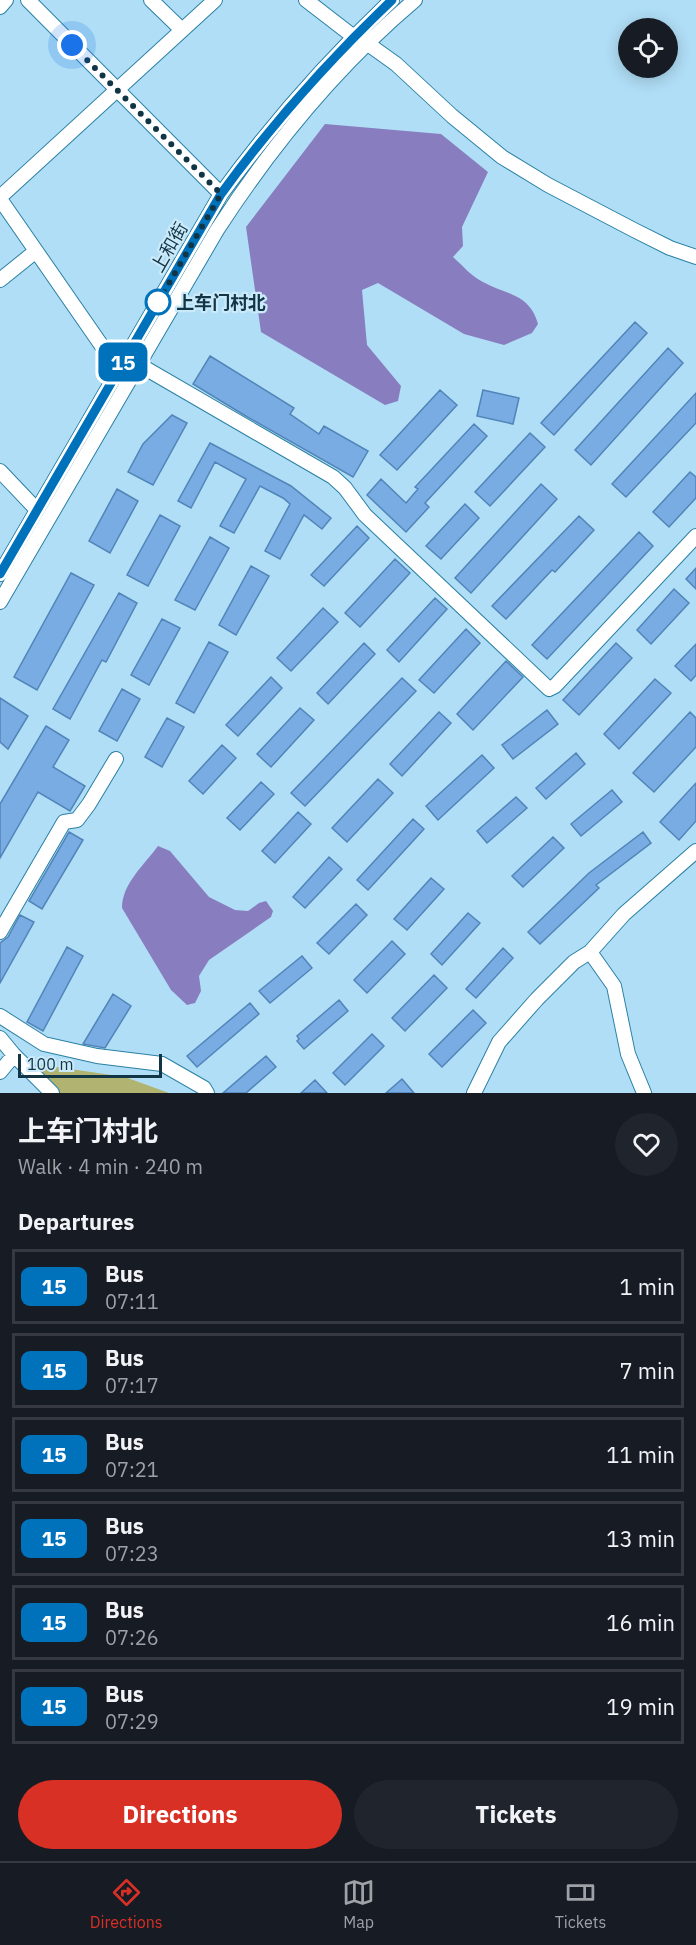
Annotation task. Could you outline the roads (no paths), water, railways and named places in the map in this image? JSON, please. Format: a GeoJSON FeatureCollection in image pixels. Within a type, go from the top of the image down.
{"type":"FeatureCollection","features":[{"type":"Feature","properties":{"kind":"street"},"geometry":{"type":"LineString","coordinates":[[0,6],[6,0]]}},
{"type":"Feature","properties":{"kind":"street"},"geometry":{"type":"LineString","coordinates":[[28,0],[221,194]]}},
{"type":"Feature","properties":{"kind":"street"},"geometry":{"type":"LineString","coordinates":[[151,0],[182,30]]}},
{"type":"Feature","properties":{"kind":"street"},"geometry":{"type":"LineString","coordinates":[[215,0],[0,198],[104,349],[138,364],[333,477],[345,488],[365,515],[549,689],[555,686],[696,536]]}},
{"type":"Feature","properties":{"kind":"street"},"geometry":{"type":"LineString","coordinates":[[306,0],[354,37],[396,63],[452,116],[502,157],[548,185],[634,230],[670,248],[696,257]]}},
{"type":"Feature","properties":{"kind":"street","name":"上和街"},"geometry":{"type":"LineString","coordinates":[[0,573],[221,194],[254,148],[295,99],[392,0]]}},
{"type":"Feature","properties":{"kind":"street","name":"上和街"},"geometry":{"type":"LineString","coordinates":[[0,602],[217,230],[250,179],[306,109],[368,44],[415,0]]}},
{"type":"Feature","properties":{"kind":"street"},"geometry":{"type":"LineString","coordinates":[[0,280],[36,251]]}},
{"type":"Feature","properties":{"kind":"street"},"geometry":{"type":"LineString","coordinates":[[0,471],[37,510]]}},
{"type":"Feature","properties":{"kind":"street"},"geometry":{"type":"LineString","coordinates":[[0,933],[64,822],[77,820],[116,759]]}},
{"type":"Feature","properties":{"kind":"street"},"geometry":{"type":"LineString","coordinates":[[474,1093],[499,1042],[537,999],[574,962],[590,952],[624,914],[696,851]]}},
{"type":"Feature","properties":{"kind":"street"},"geometry":{"type":"LineString","coordinates":[[590,952],[614,986],[628,1053],[644,1093]]}},
{"type":"Feature","properties":{"kind":"street"},"geometry":{"type":"LineString","coordinates":[[0,1016],[44,1044],[97,1056],[162,1064],[207,1093]]}},
{"type":"Feature","properties":{"kind":"street"},"geometry":{"type":"LineString","coordinates":[[0,1038],[52,1093]]}},
{"type":"Feature","properties":{"kind":"street"},"geometry":{"type":"LineString","coordinates":[[0,1072],[14,1055]]}},
{"type":"Feature","properties":{"kind":"place","name":"上车门村北"},"geometry":{"type":"Point","coordinates":[158,302]}}]}
